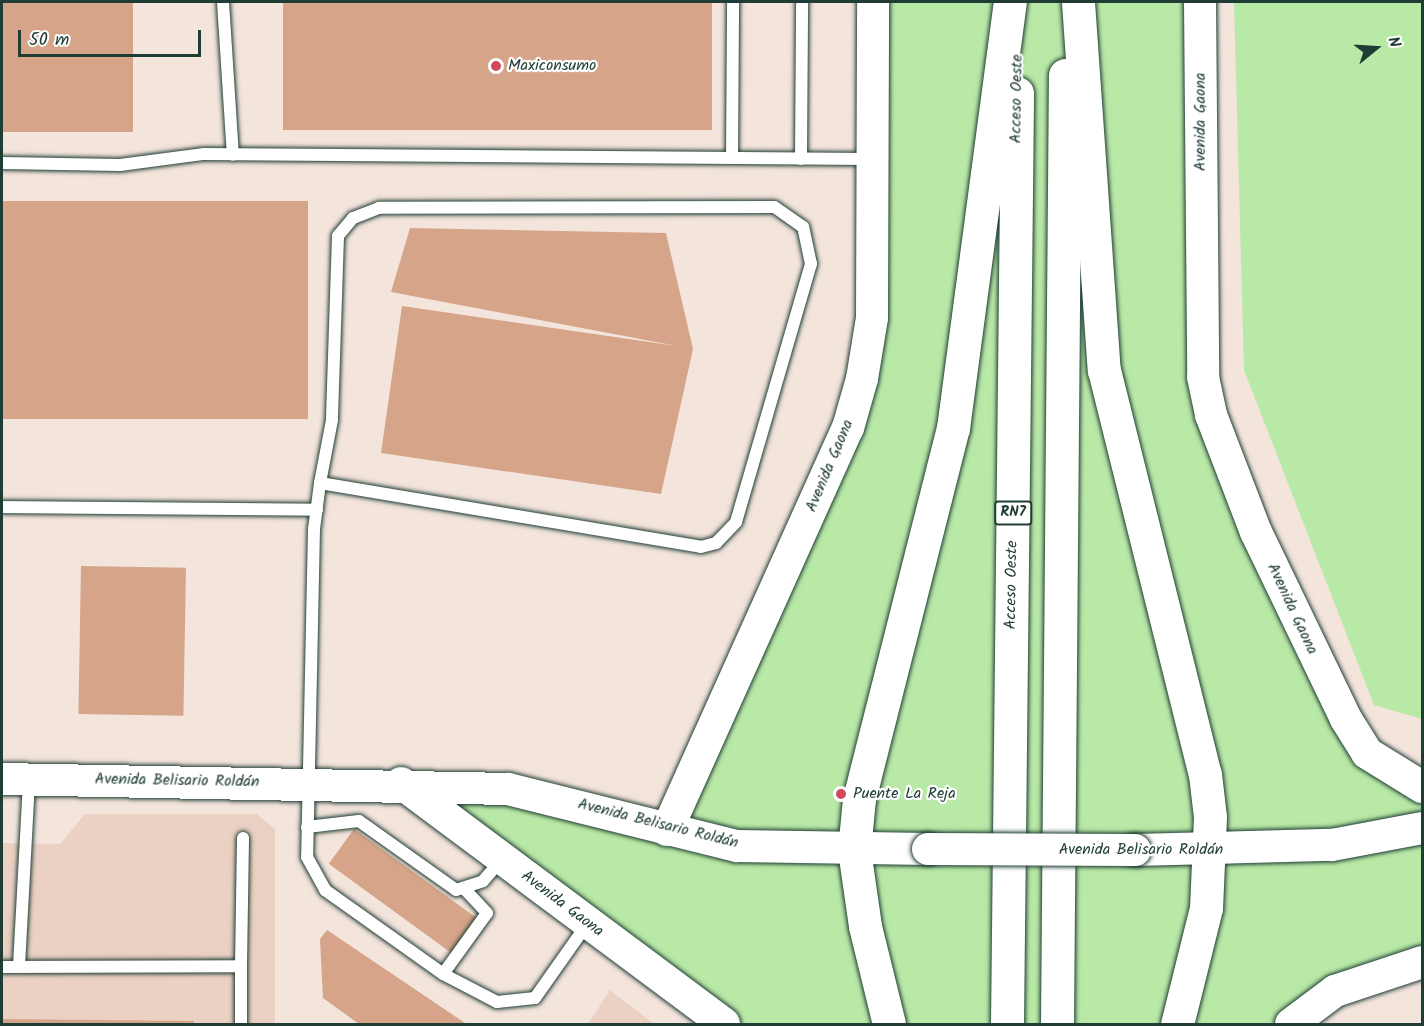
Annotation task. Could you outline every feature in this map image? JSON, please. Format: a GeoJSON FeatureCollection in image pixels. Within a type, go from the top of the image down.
{"type":"FeatureCollection","features":[{"type":"Feature","properties":{"kind":"highway"},"geometry":{"type":"LineString","coordinates":[[889,1024],[865,926],[854,850],[860,799],[953,428],[1010,2]]}},
{"type":"Feature","properties":{"kind":"highway","name":"Acceso Oeste"},"geometry":{"type":"LineString","coordinates":[[1007,1024],[1018,2]]}},
{"type":"Feature","properties":{"kind":"highway"},"geometry":{"type":"LineString","coordinates":[[1057,1024],[1065,2]]}},
{"type":"Feature","properties":{"kind":"highway"},"geometry":{"type":"LineString","coordinates":[[1077,2],[1104,370],[1205,774],[1210,851],[1206,908],[1177,1024]]}},
{"type":"Feature","properties":{"kind":"street","name":"Avenida Gaona"},"geometry":{"type":"LineString","coordinates":[[667,830],[848,428],[872,318],[873,2]]}},
{"type":"Feature","properties":{"kind":"street","name":"Avenida Gaona"},"geometry":{"type":"LineString","coordinates":[[1200,2],[1203,366],[1212,415],[1256,532],[1346,719],[1367,753],[1422,787]]}},
{"type":"Feature","properties":{"kind":"street","name":"Avenida Belisario Roldán"},"geometry":{"type":"LineString","coordinates":[[15,779],[400,783],[544,794],[667,830],[737,846],[854,850],[1210,851],[1332,845],[1422,828]]}},
{"type":"Feature","properties":{"kind":"street","name":"Avenida Gaona"},"geometry":{"type":"LineString","coordinates":[[400,783],[723,1024]]}},
{"type":"Feature","properties":{"kind":"street"},"geometry":{"type":"LineString","coordinates":[[1291,1024],[1335,992],[1422,962]]}},
{"type":"Feature","properties":{"kind":"lane"},"geometry":{"type":"LineString","coordinates":[[223,2],[233,155]]}},
{"type":"Feature","properties":{"kind":"lane"},"geometry":{"type":"LineString","coordinates":[[732,158],[733,2]]}},
{"type":"Feature","properties":{"kind":"lane"},"geometry":{"type":"LineString","coordinates":[[801,159],[802,2]]}},
{"type":"Feature","properties":{"kind":"lane"},"geometry":{"type":"LineString","coordinates":[[2,163],[120,165],[233,155],[872,159]]}},
{"type":"Feature","properties":{"kind":"lane"},"geometry":{"type":"LineString","coordinates":[[320,483],[701,547],[716,543],[736,522],[812,264],[803,227],[774,207],[379,208],[353,218],[338,236],[333,254],[332,420],[320,483],[317,510],[307,782],[307,857],[325,890],[443,974],[497,1002],[535,998],[588,922]]}},
{"type":"Feature","properties":{"kind":"lane"},"geometry":{"type":"LineString","coordinates":[[2,507],[317,510]]}},
{"type":"Feature","properties":{"kind":"lane"},"geometry":{"type":"LineString","coordinates":[[15,779],[19,966]]}},
{"type":"Feature","properties":{"kind":"lane"},"geometry":{"type":"LineString","coordinates":[[307,827],[359,821],[456,890],[483,881],[502,859]]}},
{"type":"Feature","properties":{"kind":"lane"},"geometry":{"type":"LineString","coordinates":[[241,1024],[243,838]]}},
{"type":"Feature","properties":{"kind":"lane"},"geometry":{"type":"LineString","coordinates":[[443,974],[487,913],[464,888]]}},
{"type":"Feature","properties":{"kind":"lane"},"geometry":{"type":"LineString","coordinates":[[2,968],[19,966],[241,966]]}},
{"type":"Feature","properties":{"kind":"shaded area"},"geometry":{"type":"Polygon","coordinates":[[[85,814],[257,814],[275,829],[275,1024],[2,1024],[2,843],[60,844],[85,814]]]}},
{"type":"Feature","properties":{"kind":"shaded area"},"geometry":{"type":"Polygon","coordinates":[[[610,990],[654,1024],[588,1024],[610,990]]]}},
{"type":"Feature","properties":{"kind":"green space"},"geometry":{"type":"Polygon","coordinates":[[[873,2],[1200,2],[1203,377],[1346,719],[1422,787],[1422,962],[1291,1024],[724,1024],[401,783],[667,829],[862,379],[873,2]]]}},
{"type":"Feature","properties":{"kind":"green space"},"geometry":{"type":"Polygon","coordinates":[[[1234,2],[1422,2],[1422,719],[1374,705],[1244,370],[1234,2]]]}},
{"type":"Feature","properties":{"kind":"building"},"geometry":{"type":"Polygon","coordinates":[[[2,2],[133,2],[133,132],[2,132],[2,2]]]}},
{"type":"Feature","properties":{"kind":"building","name":"Maxiconsumo"},"geometry":{"type":"Polygon","coordinates":[[[283,2],[712,2],[712,130],[283,130],[283,2]]]}},
{"type":"Feature","properties":{"kind":"building"},"geometry":{"type":"Polygon","coordinates":[[[2,201],[308,201],[308,419],[2,419],[2,201]]]}},
{"type":"Feature","properties":{"kind":"building"},"geometry":{"type":"Polygon","coordinates":[[[410,228],[666,233],[693,349],[661,494],[381,453],[402,306],[677,346],[391,292],[410,228]]]}},
{"type":"Feature","properties":{"kind":"building"},"geometry":{"type":"Polygon","coordinates":[[[81,566],[186,568],[183,716],[78,714],[81,566]]]}},
{"type":"Feature","properties":{"kind":"building"},"geometry":{"type":"Polygon","coordinates":[[[354,829],[479,920],[454,955],[329,864],[354,829]]]}},
{"type":"Feature","properties":{"kind":"building"},"geometry":{"type":"Polygon","coordinates":[[[327,930],[465,1023],[359,1024],[323,998],[320,939],[327,930]]]}},
{"type":"Feature","properties":{"kind":"building"},"geometry":{"type":"Polygon","coordinates":[[[2,1019],[194,1021],[194,1024],[2,1024],[2,1019]]]}},
{"type":"Feature","properties":{"kind":"place","name":"Maxiconsumo"},"geometry":{"type":"Point","coordinates":[496,66]}},
{"type":"Feature","properties":{"kind":"place","name":"Puente La Reja"},"geometry":{"type":"Point","coordinates":[841,794]}}]}
